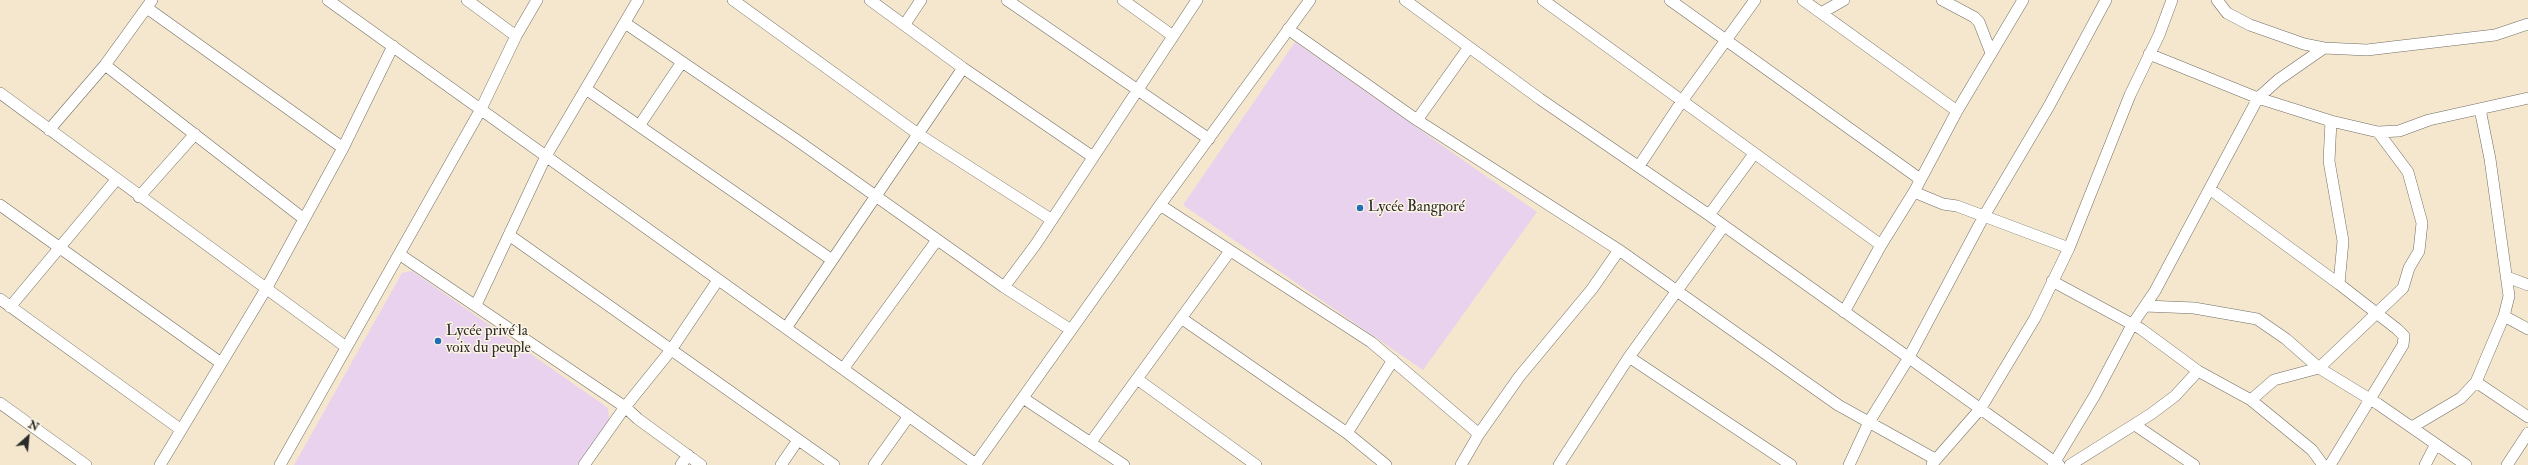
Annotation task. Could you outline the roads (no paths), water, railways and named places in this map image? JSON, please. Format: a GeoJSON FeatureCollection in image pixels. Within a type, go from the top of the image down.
{"type":"FeatureCollection","features":[{"type":"Feature","properties":{"kind":"street"},"geometry":{"type":"LineString","coordinates":[[328,0],[976,465],[1160,205],[1310,0]]}},
{"type":"Feature","properties":{"kind":"street"},"geometry":{"type":"LineString","coordinates":[[467,0],[516,36]]}},
{"type":"Feature","properties":{"kind":"street"},"geometry":{"type":"LineString","coordinates":[[280,465],[481,110],[516,36],[537,0]]}},
{"type":"Feature","properties":{"kind":"street"},"geometry":{"type":"LineString","coordinates":[[476,305],[546,156],[638,0]]}},
{"type":"Feature","properties":{"kind":"street"},"geometry":{"type":"LineString","coordinates":[[733,0],[918,134],[1052,220]]}},
{"type":"Feature","properties":{"kind":"street"},"geometry":{"type":"LineString","coordinates":[[870,0],[905,24],[962,68],[1094,157]]}},
{"type":"Feature","properties":{"kind":"street"},"geometry":{"type":"LineString","coordinates":[[905,24],[921,0]]}},
{"type":"Feature","properties":{"kind":"street"},"geometry":{"type":"LineString","coordinates":[[1007,0],[1209,139]]}},
{"type":"Feature","properties":{"kind":"street"},"geometry":{"type":"LineString","coordinates":[[1123,0],[1173,36]]}},
{"type":"Feature","properties":{"kind":"street"},"geometry":{"type":"LineString","coordinates":[[1004,287],[1052,220],[1197,0]]}},
{"type":"Feature","properties":{"kind":"street"},"geometry":{"type":"LineString","coordinates":[[1543,0],[1881,245]]}},
{"type":"Feature","properties":{"kind":"street"},"geometry":{"type":"LineString","coordinates":[[1670,0],[1920,178]]}},
{"type":"Feature","properties":{"kind":"street"},"geometry":{"type":"LineString","coordinates":[[1639,166],[1682,101],[1755,0]]}},
{"type":"Feature","properties":{"kind":"street"},"geometry":{"type":"LineString","coordinates":[[1803,0],[1957,111]]}},
{"type":"Feature","properties":{"kind":"street"},"geometry":{"type":"LineString","coordinates":[[1821,13],[1844,0]]}},
{"type":"Feature","properties":{"kind":"street"},"geometry":{"type":"LineString","coordinates":[[1942,0],[1979,22],[1991,53]]}},
{"type":"Feature","properties":{"kind":"street"},"geometry":{"type":"LineString","coordinates":[[1844,312],[1881,245],[1914,192],[1920,178],[1957,111],[2023,0]]}},
{"type":"Feature","properties":{"kind":"street"},"geometry":{"type":"LineString","coordinates":[[1288,29],[1417,120],[1619,250],[1677,293],[1838,405],[1869,422],[1933,462],[1981,408],[2035,318],[2069,248],[2130,95],[2172,0]]}},
{"type":"Feature","properties":{"kind":"street"},"geometry":{"type":"LineString","coordinates":[[2217,0],[2227,12],[2250,25],[2304,44],[2324,48],[2367,50],[2495,35],[2528,24]]}},
{"type":"Feature","properties":{"kind":"street"},"geometry":{"type":"LineString","coordinates":[[1406,1],[1469,47],[1709,215],[1723,227],[1908,358],[1981,408],[2055,464],[2095,395],[2132,325],[2145,306],[2211,190],[2258,98],[2278,80],[2324,48]]}},
{"type":"Feature","properties":{"kind":"street"},"geometry":{"type":"LineString","coordinates":[[1849,465],[1869,422],[1908,358],[1984,216],[2049,106],[2102,2]]}},
{"type":"Feature","properties":{"kind":"street"},"geometry":{"type":"LineString","coordinates":[[49,130],[105,65],[149,4],[343,148]]}},
{"type":"Feature","properties":{"kind":"street"},"geometry":{"type":"LineString","coordinates":[[625,23],[876,196],[1004,287],[1071,330]]}},
{"type":"Feature","properties":{"kind":"street"},"geometry":{"type":"LineString","coordinates":[[160,465],[180,429],[266,289],[343,148],[393,46]]}},
{"type":"Feature","properties":{"kind":"street"},"geometry":{"type":"LineString","coordinates":[[1417,120],[1469,47]]}},
{"type":"Feature","properties":{"kind":"street"},"geometry":{"type":"LineString","coordinates":[[2149,54],[2258,98],[2331,121],[2378,132],[2399,131],[2429,120],[2528,98]]}},
{"type":"Feature","properties":{"kind":"street"},"geometry":{"type":"LineString","coordinates":[[639,126],[682,62]]}},
{"type":"Feature","properties":{"kind":"street"},"geometry":{"type":"LineString","coordinates":[[105,65],[304,219]]}},
{"type":"Feature","properties":{"kind":"street"},"geometry":{"type":"LineString","coordinates":[[786,328],[962,68]]}},
{"type":"Feature","properties":{"kind":"street"},"geometry":{"type":"LineString","coordinates":[[586,89],[832,260]]}},
{"type":"Feature","properties":{"kind":"street"},"geometry":{"type":"LineString","coordinates":[[0,93],[139,197],[346,347]]}},
{"type":"Feature","properties":{"kind":"street"},"geometry":{"type":"LineString","coordinates":[[2412,427],[2461,398],[2476,382],[2504,316],[2509,296],[2480,109]]}},
{"type":"Feature","properties":{"kind":"street"},"geometry":{"type":"LineString","coordinates":[[2331,121],[2329,161],[2343,241],[2339,284]]}},
{"type":"Feature","properties":{"kind":"street"},"geometry":{"type":"LineString","coordinates":[[2251,400],[2274,380],[2319,368],[2375,313],[2403,288],[2409,268],[2419,251],[2422,223],[2408,172],[2378,132]]}},
{"type":"Feature","properties":{"kind":"street"},"geometry":{"type":"LineString","coordinates":[[139,197],[195,134]]}},
{"type":"Feature","properties":{"kind":"street"},"geometry":{"type":"LineString","coordinates":[[1709,215],[1754,154]]}},
{"type":"Feature","properties":{"kind":"street"},"geometry":{"type":"LineString","coordinates":[[10,306],[116,180]]}},
{"type":"Feature","properties":{"kind":"street"},"geometry":{"type":"LineString","coordinates":[[2211,190],[2339,284],[2375,313],[2398,329],[2404,336],[2403,345],[2330,465]]}},
{"type":"Feature","properties":{"kind":"street"},"geometry":{"type":"LineString","coordinates":[[1914,192],[1984,216],[2069,248]]}},
{"type":"Feature","properties":{"kind":"street"},"geometry":{"type":"LineString","coordinates":[[0,205],[221,363]]}},
{"type":"Feature","properties":{"kind":"street"},"geometry":{"type":"LineString","coordinates":[[1160,205],[1371,342],[1479,434]]}},
{"type":"Feature","properties":{"kind":"street"},"geometry":{"type":"LineString","coordinates":[[1559,465],[1629,357],[1677,293],[1723,227]]}},
{"type":"Feature","properties":{"kind":"street"},"geometry":{"type":"LineString","coordinates":[[509,235],[834,465]]}},
{"type":"Feature","properties":{"kind":"street"},"geometry":{"type":"LineString","coordinates":[[843,369],[937,240]]}},
{"type":"Feature","properties":{"kind":"street"},"geometry":{"type":"LineString","coordinates":[[1461,465],[1479,434],[1519,377],[1592,289],[1619,250]]}},
{"type":"Feature","properties":{"kind":"street"},"geometry":{"type":"LineString","coordinates":[[1091,442],[1230,251]]}},
{"type":"Feature","properties":{"kind":"street"},"geometry":{"type":"LineString","coordinates":[[399,254],[476,305],[529,344],[625,406],[638,419],[701,465]]}},
{"type":"Feature","properties":{"kind":"street"},"geometry":{"type":"LineString","coordinates":[[2507,277],[2528,285]]}},
{"type":"Feature","properties":{"kind":"street"},"geometry":{"type":"LineString","coordinates":[[584,465],[625,406],[671,350],[718,280]]}},
{"type":"Feature","properties":{"kind":"street"},"geometry":{"type":"LineString","coordinates":[[2052,281],[2132,325],[2198,371],[2251,400],[2312,450],[2323,465]]}},
{"type":"Feature","properties":{"kind":"street"},"geometry":{"type":"LineString","coordinates":[[0,299],[180,429]]}},
{"type":"Feature","properties":{"kind":"street"},"geometry":{"type":"LineString","coordinates":[[2145,306],[2194,308],[2256,319],[2286,339],[2319,368],[2371,399],[2466,465]]}},
{"type":"Feature","properties":{"kind":"street"},"geometry":{"type":"LineString","coordinates":[[2504,316],[2528,329]]}},
{"type":"Feature","properties":{"kind":"street"},"geometry":{"type":"LineString","coordinates":[[1181,318],[1347,433],[1386,465]]}},
{"type":"Feature","properties":{"kind":"street"},"geometry":{"type":"LineString","coordinates":[[1629,357],[1791,465]]}},
{"type":"Feature","properties":{"kind":"street"},"geometry":{"type":"LineString","coordinates":[[1347,433],[1393,360]]}},
{"type":"Feature","properties":{"kind":"street"},"geometry":{"type":"LineString","coordinates":[[2070,465],[2135,425],[2175,396],[2198,371]]}},
{"type":"Feature","properties":{"kind":"street"},"geometry":{"type":"LineString","coordinates":[[1137,379],[1256,465]]}},
{"type":"Feature","properties":{"kind":"street"},"geometry":{"type":"LineString","coordinates":[[2476,382],[2528,417]]}},
{"type":"Feature","properties":{"kind":"street"},"geometry":{"type":"LineString","coordinates":[[1023,398],[1124,465]]}},
{"type":"Feature","properties":{"kind":"street"},"geometry":{"type":"LineString","coordinates":[[0,403],[86,465]]}},
{"type":"Feature","properties":{"kind":"street"},"geometry":{"type":"LineString","coordinates":[[874,465],[909,416]]}},
{"type":"Feature","properties":{"kind":"street"},"geometry":{"type":"LineString","coordinates":[[2135,425],[2194,465]]}},
{"type":"Feature","properties":{"kind":"street"},"geometry":{"type":"LineString","coordinates":[[2507,465],[2528,433]]}},
{"type":"Feature","properties":{"kind":"street"},"geometry":{"type":"LineString","coordinates":[[781,465],[798,440]]}},
{"type":"Feature","properties":{"kind":"street"},"geometry":{"type":"LineString","coordinates":[[2424,465],[2436,444]]}},
{"type":"Feature","properties":{"kind":"street"},"geometry":{"type":"LineString","coordinates":[[682,465],[688,456]]}},
{"type":"Feature","properties":{"kind":"place","name":"Lycée Bangporé"},"geometry":{"type":"Point","coordinates":[1360,208]}},
{"type":"Feature","properties":{"kind":"place","name":"Lycée privé la voix du peuple"},"geometry":{"type":"Point","coordinates":[438,341]}}]}
